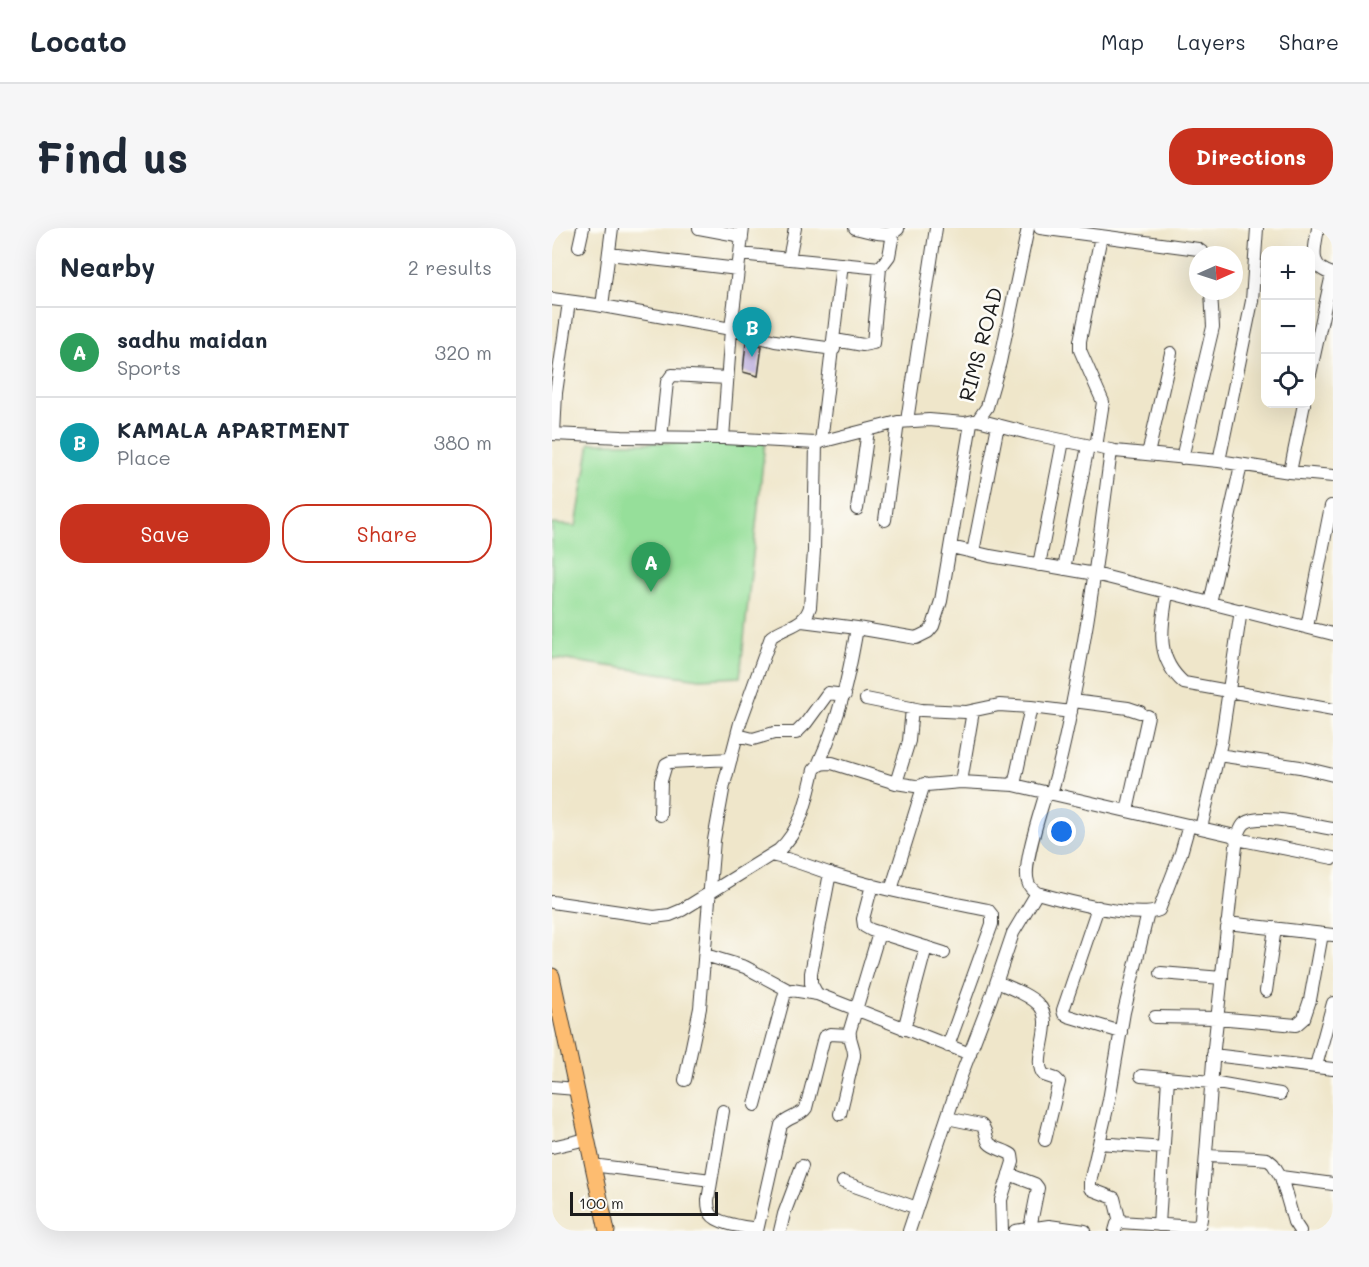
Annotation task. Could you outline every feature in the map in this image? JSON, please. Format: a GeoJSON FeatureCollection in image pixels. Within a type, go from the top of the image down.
{"type":"FeatureCollection","features":[{"type":"Feature","properties":{"kind":"main road"},"geometry":{"type":"LineString","coordinates":[[552,976],[607,1231]]}},
{"type":"Feature","properties":{"kind":"street"},"geometry":{"type":"LineString","coordinates":[[579,246],[583,228]]}},
{"type":"Feature","properties":{"kind":"street"},"geometry":{"type":"LineString","coordinates":[[602,306],[612,228]]}},
{"type":"Feature","properties":{"kind":"street"},"geometry":{"type":"LineString","coordinates":[[699,228],[743,232],[730,329],[723,438]]}},
{"type":"Feature","properties":{"kind":"street"},"geometry":{"type":"LineString","coordinates":[[789,259],[795,228]]}},
{"type":"Feature","properties":{"kind":"street"},"geometry":{"type":"LineString","coordinates":[[885,519],[936,228]]}},
{"type":"Feature","properties":{"kind":"street","name":"RIMS ROAD"},"geometry":{"type":"LineString","coordinates":[[553,434],[819,443],[902,421],[975,421],[987,407],[1000,362],[1028,228]]}},
{"type":"Feature","properties":{"kind":"street"},"geometry":{"type":"LineString","coordinates":[[1040,228],[1189,248]]}},
{"type":"Feature","properties":{"kind":"street"},"geometry":{"type":"LineString","coordinates":[[1219,461],[1252,301],[1257,228]]}},
{"type":"Feature","properties":{"kind":"street"},"geometry":{"type":"LineString","coordinates":[[1315,355],[1332,274],[1322,270],[1315,260],[1318,228]]}},
{"type":"Feature","properties":{"kind":"street"},"geometry":{"type":"LineString","coordinates":[[552,299],[730,329],[775,341],[863,345],[873,343],[880,268],[889,256],[896,231],[862,229]]}},
{"type":"Feature","properties":{"kind":"street"},"geometry":{"type":"LineString","coordinates":[[1064,569],[1102,402],[1080,350],[1101,236]]}},
{"type":"Feature","properties":{"kind":"street"},"geometry":{"type":"LineString","coordinates":[[609,254],[738,269]]}},
{"type":"Feature","properties":{"kind":"street"},"geometry":{"type":"LineString","coordinates":[[740,254],[880,268]]}},
{"type":"Feature","properties":{"kind":"street"},"geometry":{"type":"LineString","coordinates":[[685,1080],[700,1008],[714,840],[737,735],[771,637],[807,616],[811,596],[819,443],[834,344],[842,264]]}},
{"type":"Feature","properties":{"kind":"street"},"geometry":{"type":"LineString","coordinates":[[1182,458],[1213,327],[1212,300]]}},
{"type":"Feature","properties":{"kind":"street"},"geometry":{"type":"LineString","coordinates":[[553,434],[558,344],[569,302]]}},
{"type":"Feature","properties":{"kind":"street"},"geometry":{"type":"LineString","coordinates":[[1148,454],[1171,353]]}},
{"type":"Feature","properties":{"kind":"street"},"geometry":{"type":"LineString","coordinates":[[661,438],[668,382],[672,375],[727,378]]}},
{"type":"Feature","properties":{"kind":"street"},"geometry":{"type":"LineString","coordinates":[[1290,472],[1303,408]]}},
{"type":"Feature","properties":{"kind":"street"},"geometry":{"type":"LineString","coordinates":[[802,621],[857,627],[906,638],[916,638],[928,632],[936,619],[941,601],[975,421],[1111,450],[1333,476]]}},
{"type":"Feature","properties":{"kind":"street"},"geometry":{"type":"LineString","coordinates":[[973,552],[998,425]]}},
{"type":"Feature","properties":{"kind":"street"},"geometry":{"type":"LineString","coordinates":[[857,509],[868,430]]}},
{"type":"Feature","properties":{"kind":"street"},"geometry":{"type":"LineString","coordinates":[[1040,565],[1063,441]]}},
{"type":"Feature","properties":{"kind":"street"},"geometry":{"type":"LineString","coordinates":[[1111,450],[1095,574],[1072,706],[1058,771],[1032,842],[1027,872],[1027,881],[1031,889],[1037,893],[1098,907],[1148,913],[1159,910],[1181,853],[1195,827],[1218,755],[1230,690],[1240,610]]}},
{"type":"Feature","properties":{"kind":"street"},"geometry":{"type":"LineString","coordinates":[[1210,603],[1241,465]]}},
{"type":"Feature","properties":{"kind":"street"},"geometry":{"type":"LineString","coordinates":[[1307,627],[1331,506]]}},
{"type":"Feature","properties":{"kind":"street"},"geometry":{"type":"LineString","coordinates":[[951,547],[1095,574],[1333,634]]}},
{"type":"Feature","properties":{"kind":"street"},"geometry":{"type":"LineString","coordinates":[[1167,592],[1161,633],[1162,644],[1165,656],[1177,676],[1191,685],[1230,690],[1333,710]]}},
{"type":"Feature","properties":{"kind":"street"},"geometry":{"type":"LineString","coordinates":[[552,902],[654,917],[676,913],[771,855],[791,839],[800,821],[814,770],[832,733],[844,695],[857,627]]}},
{"type":"Feature","properties":{"kind":"street"},"geometry":{"type":"LineString","coordinates":[[737,735],[753,739],[774,733],[796,732],[806,723],[828,693],[844,695]]}},
{"type":"Feature","properties":{"kind":"street"},"geometry":{"type":"LineString","coordinates":[[866,699],[912,708],[973,711],[999,705],[1072,706],[1128,708],[1144,714],[1127,811]]}},
{"type":"Feature","properties":{"kind":"street"},"geometry":{"type":"LineString","coordinates":[[1014,785],[1030,707]]}},
{"type":"Feature","properties":{"kind":"street"},"geometry":{"type":"LineString","coordinates":[[896,783],[909,741],[912,708]]}},
{"type":"Feature","properties":{"kind":"street"},"geometry":{"type":"LineString","coordinates":[[961,782],[973,711]]}},
{"type":"Feature","properties":{"kind":"street"},"geometry":{"type":"LineString","coordinates":[[1218,755],[1300,767],[1333,775]]}},
{"type":"Feature","properties":{"kind":"street"},"geometry":{"type":"LineString","coordinates":[[660,815],[661,781],[666,764],[731,759]]}},
{"type":"Feature","properties":{"kind":"street"},"geometry":{"type":"LineString","coordinates":[[818,765],[832,764],[896,783],[915,786],[961,782],[1014,785],[1231,835],[1237,839],[1333,858]]}},
{"type":"Feature","properties":{"kind":"street"},"geometry":{"type":"LineString","coordinates":[[891,891],[924,784]]}},
{"type":"Feature","properties":{"kind":"street"},"geometry":{"type":"LineString","coordinates":[[1148,913],[1121,1032],[1090,1188],[1114,1198],[1118,1227],[1159,1225],[1195,1227],[1200,1224],[1217,1018],[1237,839],[1241,827],[1254,819],[1268,819],[1333,829]]}},
{"type":"Feature","properties":{"kind":"street"},"geometry":{"type":"LineString","coordinates":[[771,855],[798,861],[891,891],[988,910],[992,915],[992,924],[948,1046]]}},
{"type":"Feature","properties":{"kind":"street"},"geometry":{"type":"LineString","coordinates":[[817,994],[811,982],[811,973],[830,873]]}},
{"type":"Feature","properties":{"kind":"street"},"geometry":{"type":"LineString","coordinates":[[872,885],[863,919],[864,926],[879,933],[944,953]]}},
{"type":"Feature","properties":{"kind":"street"},"geometry":{"type":"LineString","coordinates":[[909,1231],[1013,933],[1037,893]]}},
{"type":"Feature","properties":{"kind":"street"},"geometry":{"type":"LineString","coordinates":[[1098,907],[1063,1010],[1068,1016],[1121,1032]]}},
{"type":"Feature","properties":{"kind":"street"},"geometry":{"type":"LineString","coordinates":[[1155,1017],[1217,1018],[1292,1026],[1302,1021],[1310,1000],[1327,934],[1227,923]]}},
{"type":"Feature","properties":{"kind":"street"},"geometry":{"type":"LineString","coordinates":[[1266,991],[1275,928]]}},
{"type":"Feature","properties":{"kind":"street"},"geometry":{"type":"LineString","coordinates":[[840,1114],[854,1056],[849,1035],[879,933]]}},
{"type":"Feature","properties":{"kind":"street"},"geometry":{"type":"LineString","coordinates":[[904,1029],[926,947]]}},
{"type":"Feature","properties":{"kind":"street"},"geometry":{"type":"LineString","coordinates":[[705,955],[745,966],[788,990],[817,994],[855,1011],[970,1054]]}},
{"type":"Feature","properties":{"kind":"street"},"geometry":{"type":"LineString","coordinates":[[1161,974],[1222,978]]}},
{"type":"Feature","properties":{"kind":"street"},"geometry":{"type":"LineString","coordinates":[[997,982],[1035,1001],[1044,1010],[1045,1027],[1040,1068],[1044,1075],[1059,1082],[1045,1140]]}},
{"type":"Feature","properties":{"kind":"street"},"geometry":{"type":"LineString","coordinates":[[755,1105],[783,998],[788,990]]}},
{"type":"Feature","properties":{"kind":"street"},"geometry":{"type":"LineString","coordinates":[[1316,1066],[1333,1003]]}},
{"type":"Feature","properties":{"kind":"street"},"geometry":{"type":"LineString","coordinates":[[723,1111],[708,1200],[711,1214],[728,1223],[757,1230],[781,1125],[804,1112],[806,1108],[824,1038],[830,1034],[849,1035]]}},
{"type":"Feature","properties":{"kind":"street"},"geometry":{"type":"LineString","coordinates":[[1214,1055],[1333,1068]]}},
{"type":"Feature","properties":{"kind":"street"},"geometry":{"type":"LineString","coordinates":[[1141,1076],[1212,1083],[1280,1094]]}},
{"type":"Feature","properties":{"kind":"street"},"geometry":{"type":"LineString","coordinates":[[1159,1225],[1168,1078]]}},
{"type":"Feature","properties":{"kind":"street"},"geometry":{"type":"LineString","coordinates":[[552,1087],[576,1089]]}},
{"type":"Feature","properties":{"kind":"street"},"geometry":{"type":"LineString","coordinates":[[947,1118],[978,1124],[985,1128],[988,1141],[992,1146],[1012,1155],[1013,1162],[1000,1209],[1002,1231]]}},
{"type":"Feature","properties":{"kind":"street"},"geometry":{"type":"LineString","coordinates":[[552,1147],[587,1139]]}},
{"type":"Feature","properties":{"kind":"street"},"geometry":{"type":"LineString","coordinates":[[1099,1143],[1164,1148]]}},
{"type":"Feature","properties":{"kind":"street"},"geometry":{"type":"LineString","coordinates":[[1206,1156],[1267,1159],[1281,1177],[1293,1222],[1299,1231]]}},
{"type":"Feature","properties":{"kind":"street"},"geometry":{"type":"LineString","coordinates":[[592,1165],[711,1180]]}},
{"type":"Feature","properties":{"kind":"street"},"geometry":{"type":"LineString","coordinates":[[780,1231],[802,1166]]}},
{"type":"Feature","properties":{"kind":"street"},"geometry":{"type":"LineString","coordinates":[[1009,1174],[1035,1184],[1038,1188],[1030,1228]]}},
{"type":"Feature","properties":{"kind":"street"},"geometry":{"type":"LineString","coordinates":[[1281,1177],[1333,1184]]}},
{"type":"Feature","properties":{"kind":"street"},"geometry":{"type":"LineString","coordinates":[[843,1182],[917,1208]]}},
{"type":"Feature","properties":{"kind":"street"},"geometry":{"type":"LineString","coordinates":[[1015,1231],[1049,1226],[1085,1231]]}},
{"type":"Feature","properties":{"kind":"green space"},"geometry":{"type":"Polygon","coordinates":[[[765,442],[740,677],[700,679],[552,658],[552,524],[576,526],[590,443],[765,442]]]}},
{"type":"Feature","properties":{"kind":"building"},"geometry":{"type":"Polygon","coordinates":[[[746,342],[762,346],[758,376],[743,372],[746,342]]]}},
{"type":"Feature","properties":{"kind":"place","name":"KAMALA APARTMENT"},"geometry":{"type":"Point","coordinates":[752,357]}},
{"type":"Feature","properties":{"kind":"place","name":"sadhu maidan"},"geometry":{"type":"Point","coordinates":[651,592]}}]}
